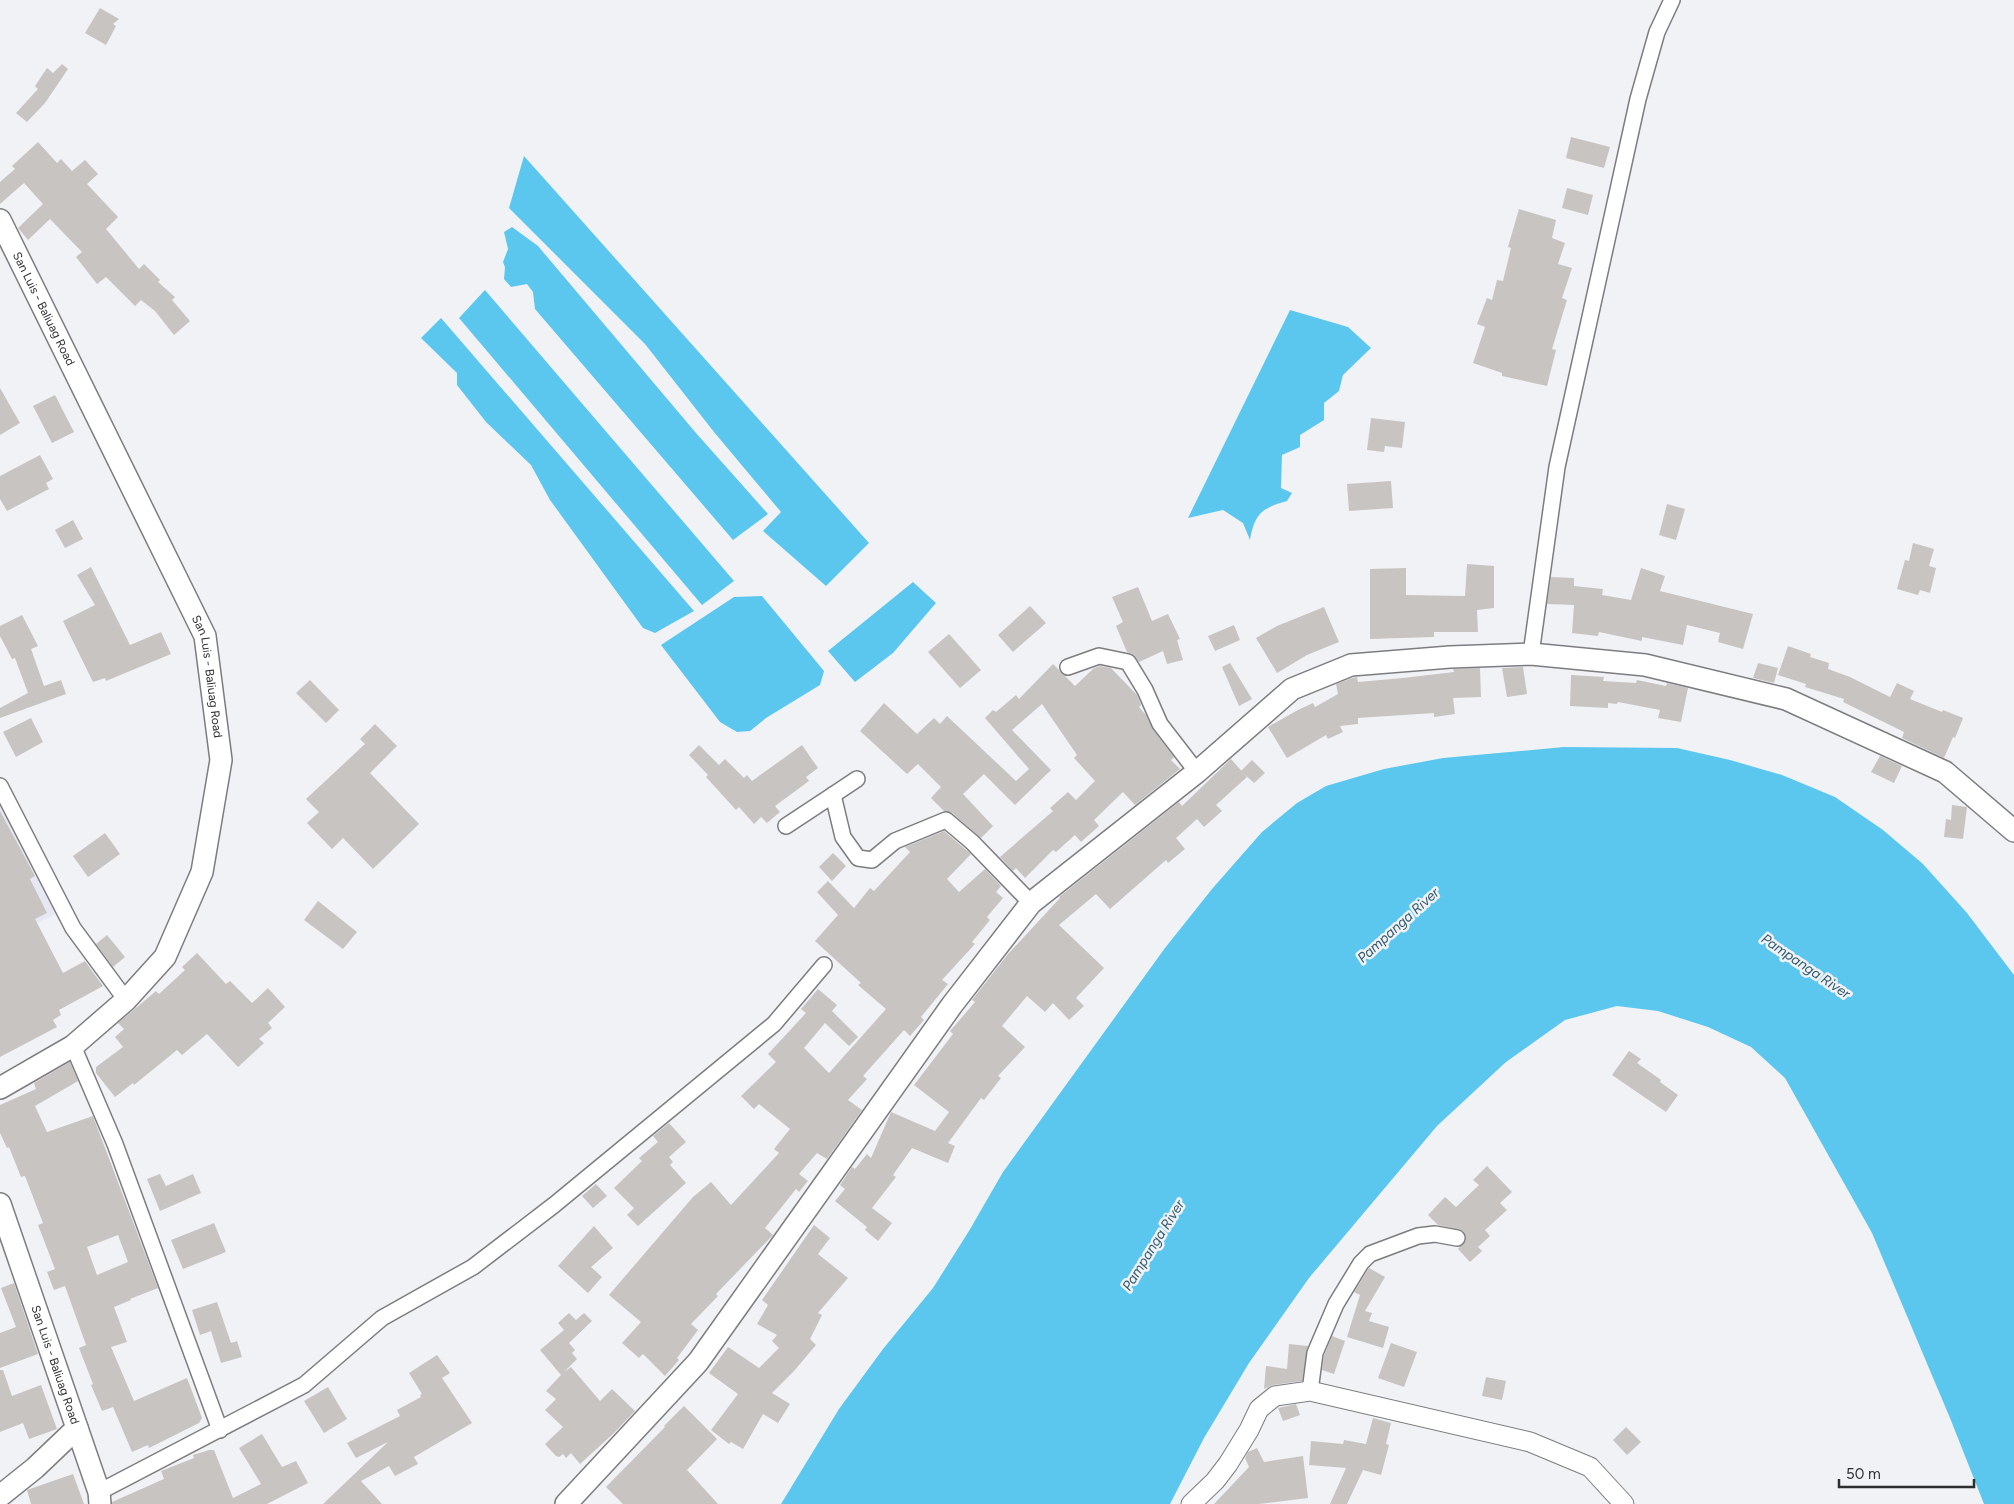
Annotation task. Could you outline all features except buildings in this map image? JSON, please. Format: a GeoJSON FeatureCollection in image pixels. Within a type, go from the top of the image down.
{"type":"FeatureCollection","features":[{"type":"Feature","properties":{"kind":"main road","name":"San Luis - Baliuag Road"},"geometry":{"type":"LineString","coordinates":[[0,220],[205,636],[221,760],[202,872],[166,957],[126,1000],[73,1046],[0,1088]]}},
{"type":"Feature","properties":{"kind":"main road"},"geometry":{"type":"LineString","coordinates":[[566,1504],[698,1362],[952,1005],[1031,903],[1198,772],[1292,689],[1351,666],[1450,658],[1531,654],[1645,665],[1786,699],[1945,772],[2014,831]]}},
{"type":"Feature","properties":{"kind":"main road","name":"San Luis - Baliuag Road"},"geometry":{"type":"LineString","coordinates":[[0,1204],[76,1428],[34,1468],[0,1496]]}},
{"type":"Feature","properties":{"kind":"main road"},"geometry":{"type":"LineString","coordinates":[[76,1428],[100,1498]]}},
{"type":"Feature","properties":{"kind":"street"},"geometry":{"type":"LineString","coordinates":[[1531,654],[1557,467],[1638,99],[1657,32],[1672,0]]}},
{"type":"Feature","properties":{"kind":"street"},"geometry":{"type":"LineString","coordinates":[[1068,667],[1099,656],[1128,662],[1145,690],[1160,724],[1198,772]]}},
{"type":"Feature","properties":{"kind":"street"},"geometry":{"type":"LineString","coordinates":[[786,826],[856,779]]}},
{"type":"Feature","properties":{"kind":"street"},"geometry":{"type":"LineString","coordinates":[[0,786],[73,928],[126,1000]]}},
{"type":"Feature","properties":{"kind":"street"},"geometry":{"type":"LineString","coordinates":[[833,795],[843,837],[858,858],[872,860],[895,841],[946,820],[972,842],[1031,903]]}},
{"type":"Feature","properties":{"kind":"street"},"geometry":{"type":"LineString","coordinates":[[100,1498],[304,1385],[382,1318],[473,1267],[554,1205],[774,1024],[824,965]]}},
{"type":"Feature","properties":{"kind":"street"},"geometry":{"type":"LineString","coordinates":[[73,1046],[118,1152],[220,1430]]}},
{"type":"Feature","properties":{"kind":"street"},"geometry":{"type":"LineString","coordinates":[[1310,1391],[1315,1353],[1336,1304],[1361,1262],[1370,1254],[1418,1236],[1435,1234],[1457,1238]]}},
{"type":"Feature","properties":{"kind":"street"},"geometry":{"type":"LineString","coordinates":[[1191,1504],[1215,1481],[1228,1464],[1249,1430],[1259,1409],[1275,1396],[1310,1391],[1530,1442],[1590,1467],[1624,1504]]}},
{"type":"Feature","properties":{"kind":"shaded area"},"geometry":{"type":"Polygon","coordinates":[[[0,801],[57,913],[0,942],[0,801]]]}},
{"type":"Feature","properties":{"kind":"water"},"geometry":{"type":"Polygon","coordinates":[[[524,156],[869,543],[826,586],[763,531],[781,512],[714,432],[645,344],[509,208],[524,156]]]}},
{"type":"Feature","properties":{"kind":"water"},"geometry":{"type":"Polygon","coordinates":[[[512,227],[538,246],[696,433],[768,514],[733,540],[535,309],[533,292],[527,284],[511,287],[504,279],[505,267],[503,262],[508,249],[504,232],[512,227]]]}},
{"type":"Feature","properties":{"kind":"water"},"geometry":{"type":"Polygon","coordinates":[[[485,290],[734,581],[702,605],[459,318],[485,290]]]}},
{"type":"Feature","properties":{"kind":"water"},"geometry":{"type":"Polygon","coordinates":[[[1290,310],[1348,327],[1371,348],[1343,375],[1339,391],[1324,403],[1324,420],[1300,435],[1300,447],[1282,455],[1281,488],[1292,493],[1287,501],[1271,506],[1261,513],[1254,524],[1250,540],[1243,523],[1223,510],[1188,518],[1290,310]]]}},
{"type":"Feature","properties":{"kind":"water"},"geometry":{"type":"Polygon","coordinates":[[[441,318],[694,611],[655,633],[643,628],[550,500],[531,465],[486,422],[457,385],[457,373],[421,338],[441,318]]]}},
{"type":"Feature","properties":{"kind":"water"},"geometry":{"type":"Polygon","coordinates":[[[913,582],[936,603],[893,653],[855,682],[828,651],[913,582]]]}},
{"type":"Feature","properties":{"kind":"water"},"geometry":{"type":"Polygon","coordinates":[[[762,596],[824,671],[820,685],[766,718],[750,731],[737,732],[720,722],[661,645],[734,597],[762,596]]]}},
{"type":"Feature","properties":{"kind":"water","name":"Pampanga River"},"geometry":{"type":"Polygon","coordinates":[[[1564,747],[1677,748],[1730,760],[1782,775],[1835,797],[1883,830],[1923,864],[1967,913],[2014,975],[2014,1504],[1984,1504],[1872,1233],[1785,1078],[1751,1047],[1708,1027],[1658,1011],[1617,1006],[1565,1020],[1506,1062],[1437,1126],[1309,1278],[1249,1363],[1204,1438],[1170,1504],[781,1504],[839,1409],[883,1349],[933,1288],[1003,1172],[1165,948],[1212,889],[1262,832],[1297,803],[1326,786],[1384,769],[1443,758],[1564,747]]]}}]}
